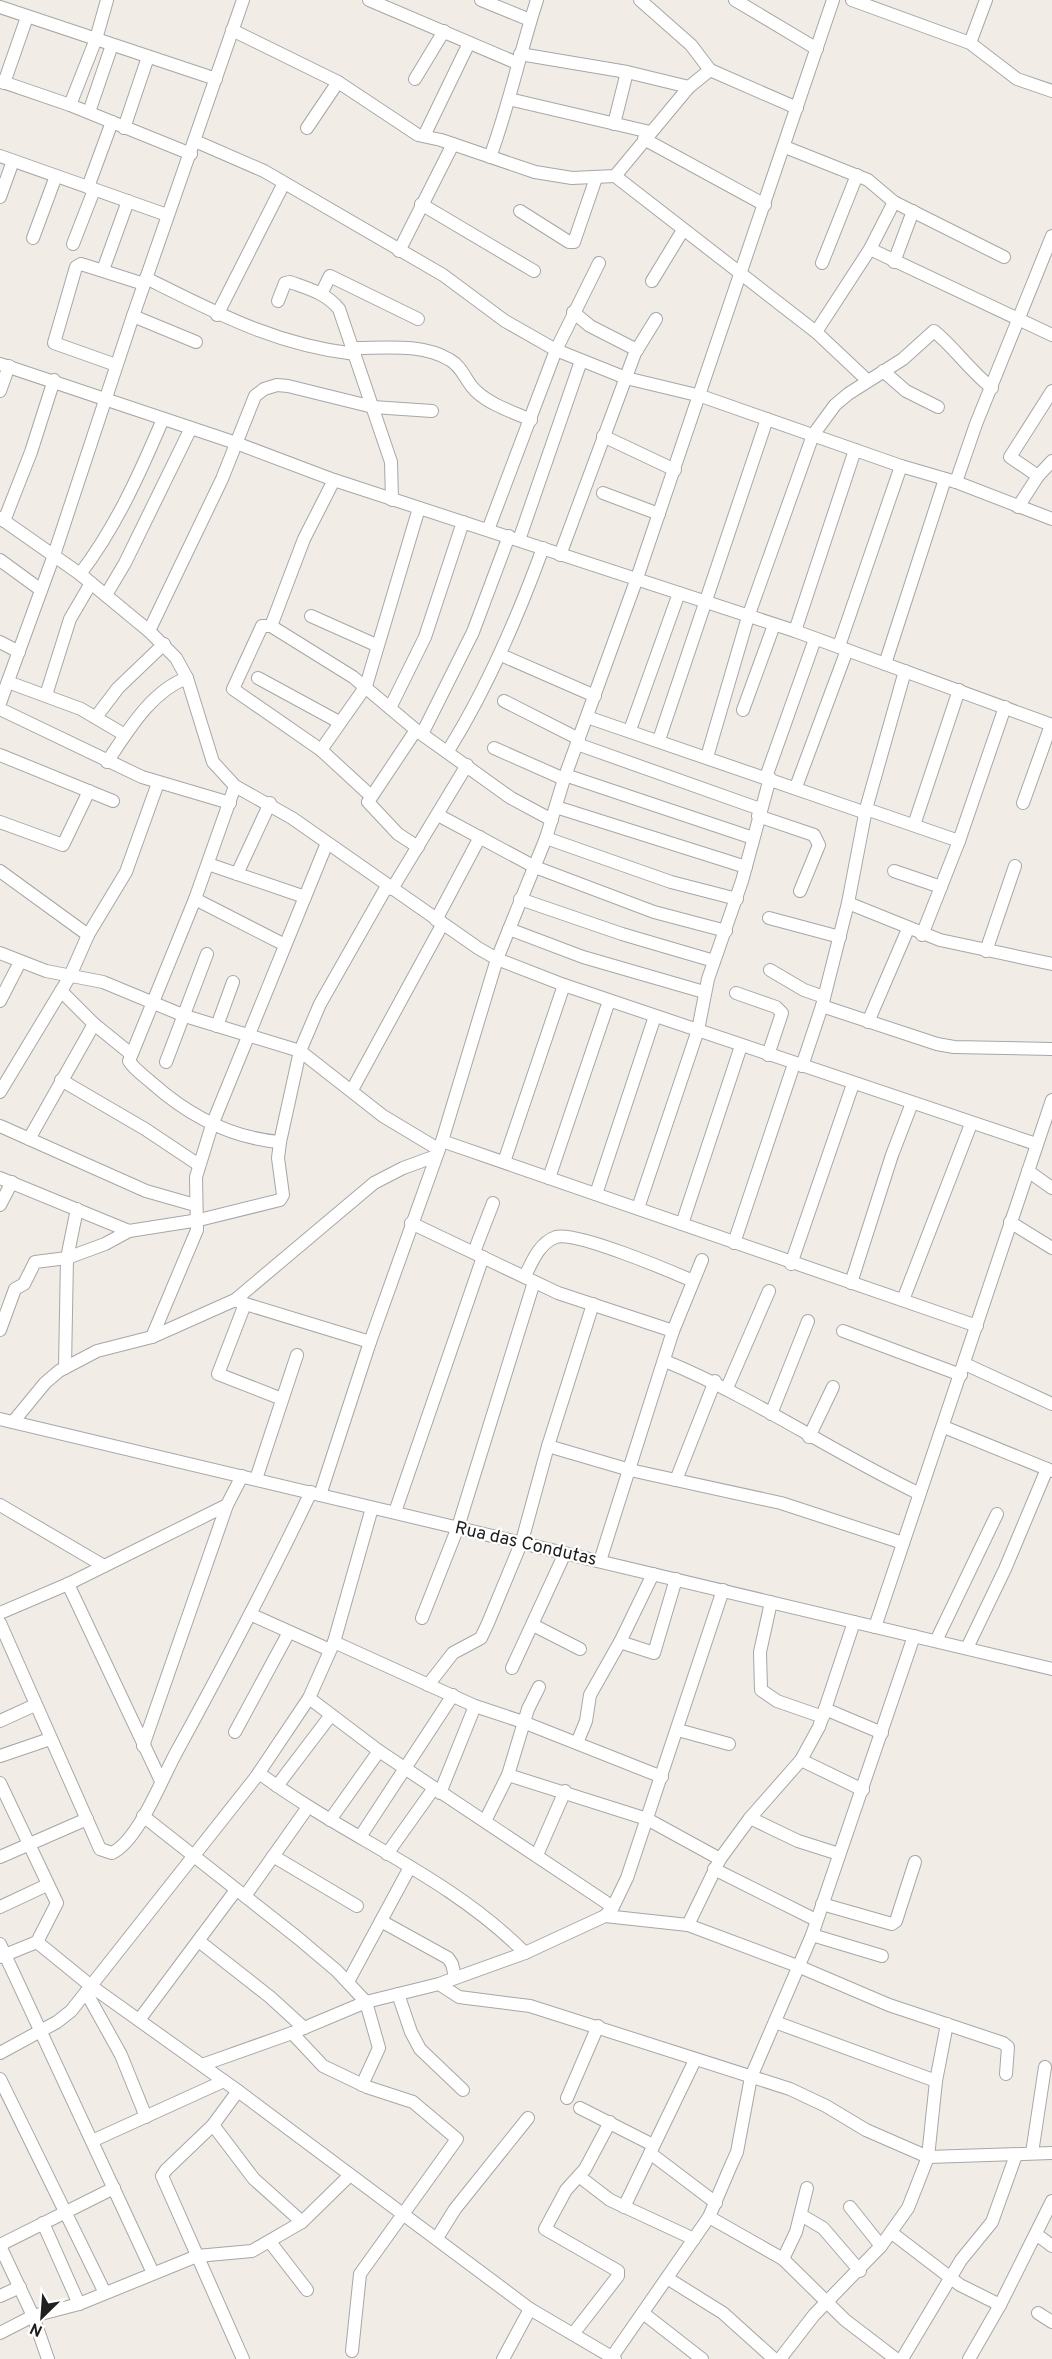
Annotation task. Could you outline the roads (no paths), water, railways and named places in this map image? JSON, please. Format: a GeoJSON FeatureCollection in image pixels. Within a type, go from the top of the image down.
{"type":"FeatureCollection","features":[{"type":"Feature","properties":{"kind":"street"},"geometry":{"type":"LineString","coordinates":[[70,105],[96,39],[107,0]]}},
{"type":"Feature","properties":{"kind":"street"},"geometry":{"type":"LineString","coordinates":[[369,0],[469,43],[518,58],[627,72],[689,87]]}},
{"type":"Feature","properties":{"kind":"street"},"geometry":{"type":"LineString","coordinates":[[482,0],[530,20]]}},
{"type":"Feature","properties":{"kind":"street"},"geometry":{"type":"LineString","coordinates":[[490,157],[537,0]]}},
{"type":"Feature","properties":{"kind":"street"},"geometry":{"type":"LineString","coordinates":[[640,0],[691,45],[710,70],[797,108]]}},
{"type":"Feature","properties":{"kind":"street"},"geometry":{"type":"LineString","coordinates":[[735,0],[817,49]]}},
{"type":"Feature","properties":{"kind":"street"},"geometry":{"type":"LineString","coordinates":[[0,1623],[100,1848],[112,1852],[120,1848],[143,1816],[316,1494],[439,1149],[497,959],[546,838],[564,777],[701,396],[833,0]]}},
{"type":"Feature","properties":{"kind":"street"},"geometry":{"type":"LineString","coordinates":[[852,0],[969,43],[1017,79],[1052,91]]}},
{"type":"Feature","properties":{"kind":"street"},"geometry":{"type":"LineString","coordinates":[[969,43],[986,0]]}},
{"type":"Feature","properties":{"kind":"street"},"geometry":{"type":"LineString","coordinates":[[0,704],[54,555],[167,215],[191,154],[232,30],[239,1]]}},
{"type":"Feature","properties":{"kind":"street"},"geometry":{"type":"LineString","coordinates":[[0,7],[216,79]]}},
{"type":"Feature","properties":{"kind":"street"},"geometry":{"type":"LineString","coordinates":[[27,17],[2,82],[70,105],[191,154]]}},
{"type":"Feature","properties":{"kind":"street"},"geometry":{"type":"LineString","coordinates":[[232,30],[338,81],[407,129],[424,136],[545,174],[596,178],[615,176],[816,332],[867,380]]}},
{"type":"Feature","properties":{"kind":"street"},"geometry":{"type":"LineString","coordinates":[[415,79],[444,32]]}},
{"type":"Feature","properties":{"kind":"street"},"geometry":{"type":"LineString","coordinates":[[424,136],[469,43]]}},
{"type":"Feature","properties":{"kind":"street"},"geometry":{"type":"LineString","coordinates":[[88,112],[112,45]]}},
{"type":"Feature","properties":{"kind":"street"},"geometry":{"type":"LineString","coordinates":[[123,128],[148,57]]}},
{"type":"Feature","properties":{"kind":"street"},"geometry":{"type":"LineString","coordinates":[[615,176],[689,87],[710,70]]}},
{"type":"Feature","properties":{"kind":"street"},"geometry":{"type":"LineString","coordinates":[[614,124],[627,72]]}},
{"type":"Feature","properties":{"kind":"street"},"geometry":{"type":"LineString","coordinates":[[307,128],[338,81]]}},
{"type":"Feature","properties":{"kind":"street"},"geometry":{"type":"LineString","coordinates":[[509,99],[614,124],[647,136],[765,206]]}},
{"type":"Feature","properties":{"kind":"street"},"geometry":{"type":"LineString","coordinates":[[73,244],[112,122]]}},
{"type":"Feature","properties":{"kind":"street"},"geometry":{"type":"LineString","coordinates":[[195,141],[264,171],[399,252],[457,283],[505,321],[556,350],[626,378],[701,396],[950,481],[1052,519]]}},
{"type":"Feature","properties":{"kind":"street"},"geometry":{"type":"LineString","coordinates":[[399,252],[453,144]]}},
{"type":"Feature","properties":{"kind":"street"},"geometry":{"type":"LineString","coordinates":[[785,147],[857,175],[894,202],[1004,257]]}},
{"type":"Feature","properties":{"kind":"street"},"geometry":{"type":"LineString","coordinates":[[0,156],[167,215]]}},
{"type":"Feature","properties":{"kind":"street"},"geometry":{"type":"LineString","coordinates":[[0,197],[13,161]]}},
{"type":"Feature","properties":{"kind":"street"},"geometry":{"type":"LineString","coordinates":[[822,263],[857,175]]}},
{"type":"Feature","properties":{"kind":"street"},"geometry":{"type":"LineString","coordinates":[[33,238],[56,176]]}},
{"type":"Feature","properties":{"kind":"street"},"geometry":{"type":"LineString","coordinates":[[520,211],[569,242],[574,242],[596,178]]}},
{"type":"Feature","properties":{"kind":"street"},"geometry":{"type":"LineString","coordinates":[[218,315],[284,183]]}},
{"type":"Feature","properties":{"kind":"street"},"geometry":{"type":"LineString","coordinates":[[103,270],[128,201]]}},
{"type":"Feature","properties":{"kind":"street"},"geometry":{"type":"LineString","coordinates":[[816,332],[870,249],[894,202]]}},
{"type":"Feature","properties":{"kind":"street"},"geometry":{"type":"LineString","coordinates":[[421,204],[534,271]]}},
{"type":"Feature","properties":{"kind":"street"},"geometry":{"type":"LineString","coordinates":[[894,262],[913,211]]}},
{"type":"Feature","properties":{"kind":"street"},"geometry":{"type":"LineString","coordinates":[[651,281],[683,230]]}},
{"type":"Feature","properties":{"kind":"street"},"geometry":{"type":"LineString","coordinates":[[885,664],[950,481],[1050,251],[1052,236]]}},
{"type":"Feature","properties":{"kind":"street"},"geometry":{"type":"LineString","coordinates":[[870,249],[1052,335]]}},
{"type":"Feature","properties":{"kind":"street"},"geometry":{"type":"LineString","coordinates":[[488,530],[556,350],[599,263]]}},
{"type":"Feature","properties":{"kind":"street"},"geometry":{"type":"LineString","coordinates":[[116,365],[53,342],[78,264],[145,281],[247,328],[313,347],[354,351],[413,349],[444,357],[453,361],[474,390],[483,398],[531,420]]}},
{"type":"Feature","properties":{"kind":"street"},"geometry":{"type":"LineString","coordinates":[[321,294],[330,276],[418,319]]}},
{"type":"Feature","properties":{"kind":"street"},"geometry":{"type":"LineString","coordinates":[[278,301],[288,282],[321,294],[339,309],[391,462],[392,500]]}},
{"type":"Feature","properties":{"kind":"street"},"geometry":{"type":"LineString","coordinates":[[573,312],[590,326],[637,350]]}},
{"type":"Feature","properties":{"kind":"street"},"geometry":{"type":"LineString","coordinates":[[133,316],[196,342]]}},
{"type":"Feature","properties":{"kind":"street"},"geometry":{"type":"LineString","coordinates":[[560,555],[637,350],[656,320]]}},
{"type":"Feature","properties":{"kind":"street"},"geometry":{"type":"LineString","coordinates":[[707,757],[748,617],[813,435],[835,405],[867,380],[903,358],[934,331],[954,348],[980,378],[992,388]]}},
{"type":"Feature","properties":{"kind":"street"},"geometry":{"type":"LineString","coordinates":[[418,848],[398,834],[368,804],[371,796],[419,732],[473,632],[514,538],[581,361]]}},
{"type":"Feature","properties":{"kind":"street"},"geometry":{"type":"LineString","coordinates":[[0,391],[4,365],[54,380],[392,500],[514,538],[636,581],[704,601],[843,648],[1052,725],[1023,803]]}},
{"type":"Feature","properties":{"kind":"street"},"geometry":{"type":"LineString","coordinates":[[883,371],[906,391],[938,407]]}},
{"type":"Feature","properties":{"kind":"street"},"geometry":{"type":"LineString","coordinates":[[54,380],[31,452],[2,519],[80,574],[164,644],[176,658],[187,678],[213,762],[235,786],[270,803],[439,922],[497,959],[564,986],[1036,1144]]}},
{"type":"Feature","properties":{"kind":"street"},"geometry":{"type":"LineString","coordinates":[[149,631],[192,544],[255,396],[264,389],[277,385],[373,407],[432,411]]}},
{"type":"Feature","properties":{"kind":"street"},"geometry":{"type":"LineString","coordinates":[[1038,476],[1010,457],[1052,391]]}},
{"type":"Feature","properties":{"kind":"street"},"geometry":{"type":"LineString","coordinates":[[80,574],[130,494],[163,419]]}},
{"type":"Feature","properties":{"kind":"street"},"geometry":{"type":"LineString","coordinates":[[659,740],[767,419]]}},
{"type":"Feature","properties":{"kind":"street"},"geometry":{"type":"LineString","coordinates":[[106,595],[125,563],[190,428]]}},
{"type":"Feature","properties":{"kind":"street"},"geometry":{"type":"LineString","coordinates":[[603,436],[675,470]]}},
{"type":"Feature","properties":{"kind":"street"},"geometry":{"type":"LineString","coordinates":[[795,632],[855,450]]}},
{"type":"Feature","properties":{"kind":"street"},"geometry":{"type":"LineString","coordinates":[[1018,507],[1038,476],[1052,461]]}},
{"type":"Feature","properties":{"kind":"street"},"geometry":{"type":"LineString","coordinates":[[796,787],[901,466]]}},
{"type":"Feature","properties":{"kind":"street"},"geometry":{"type":"LineString","coordinates":[[272,626],[299,549],[334,480]]}},
{"type":"Feature","properties":{"kind":"street"},"geometry":{"type":"LineString","coordinates":[[603,493],[659,514]]}},
{"type":"Feature","properties":{"kind":"street"},"geometry":{"type":"LineString","coordinates":[[321,750],[366,686],[376,645],[419,508]]}},
{"type":"Feature","properties":{"kind":"street"},"geometry":{"type":"LineString","coordinates":[[390,708],[425,637],[463,522]]}},
{"type":"Feature","properties":{"kind":"street"},"geometry":{"type":"LineString","coordinates":[[448,752],[471,715],[501,656],[543,548]]}},
{"type":"Feature","properties":{"kind":"street"},"geometry":{"type":"LineString","coordinates":[[0,560],[41,590]]}},
{"type":"Feature","properties":{"kind":"street"},"geometry":{"type":"LineString","coordinates":[[46,695],[70,619],[91,583]]}},
{"type":"Feature","properties":{"kind":"street"},"geometry":{"type":"LineString","coordinates":[[630,730],[679,593]]}},
{"type":"Feature","properties":{"kind":"street"},"geometry":{"type":"LineString","coordinates":[[311,616],[376,645]]}},
{"type":"Feature","properties":{"kind":"street"},"geometry":{"type":"LineString","coordinates":[[743,710],[774,625]]}},
{"type":"Feature","properties":{"kind":"street"},"geometry":{"type":"LineString","coordinates":[[371,796],[321,750],[233,689],[262,626],[272,626],[366,686],[419,732],[522,806],[552,820]]}},
{"type":"Feature","properties":{"kind":"street"},"geometry":{"type":"LineString","coordinates":[[638,1208],[698,1030],[704,992],[737,899],[768,777],[815,639]]}},
{"type":"Feature","properties":{"kind":"street"},"geometry":{"type":"LineString","coordinates":[[0,642],[19,651]]}},
{"type":"Feature","properties":{"kind":"street"},"geometry":{"type":"LineString","coordinates":[[96,717],[118,688],[164,644]]}},
{"type":"Feature","properties":{"kind":"street"},"geometry":{"type":"LineString","coordinates":[[501,656],[595,696]]}},
{"type":"Feature","properties":{"kind":"street"},"geometry":{"type":"LineString","coordinates":[[734,1244],[823,1001],[848,903],[866,811],[905,671]]}},
{"type":"Feature","properties":{"kind":"street"},"geometry":{"type":"LineString","coordinates":[[107,762],[125,735],[164,689],[187,678]]}},
{"type":"Feature","properties":{"kind":"street"},"geometry":{"type":"LineString","coordinates":[[258,678],[339,722]]}},
{"type":"Feature","properties":{"kind":"street"},"geometry":{"type":"LineString","coordinates":[[8,682],[46,695],[96,717],[125,735]]}},
{"type":"Feature","properties":{"kind":"street"},"geometry":{"type":"LineString","coordinates":[[914,825],[959,690]]}},
{"type":"Feature","properties":{"kind":"street"},"geometry":{"type":"LineString","coordinates":[[504,701],[578,741],[814,835],[819,845],[800,891]]}},
{"type":"Feature","properties":{"kind":"street"},"geometry":{"type":"LineString","coordinates":[[922,935],[959,842],[1005,707]]}},
{"type":"Feature","properties":{"kind":"street"},"geometry":{"type":"LineString","coordinates":[[0,709],[107,762],[158,783],[230,803]]}},
{"type":"Feature","properties":{"kind":"street"},"geometry":{"type":"LineString","coordinates":[[587,717],[959,842]]}},
{"type":"Feature","properties":{"kind":"street"},"geometry":{"type":"LineString","coordinates":[[494,748],[564,777],[753,838]]}},
{"type":"Feature","properties":{"kind":"street"},"geometry":{"type":"LineString","coordinates":[[0,756],[113,801]]}},
{"type":"Feature","properties":{"kind":"street"},"geometry":{"type":"LineString","coordinates":[[0,1330],[15,1289],[24,1284],[33,1263],[68,1258],[105,1244],[129,1231],[199,1220],[280,1200],[283,1195],[278,1158],[280,1142],[300,1051],[320,1004],[467,765]]}},
{"type":"Feature","properties":{"kind":"street"},"geometry":{"type":"LineString","coordinates":[[0,1092],[70,976],[88,934],[126,872],[158,783]]}},
{"type":"Feature","properties":{"kind":"street"},"geometry":{"type":"LineString","coordinates":[[235,786],[195,899],[129,1063],[163,1092],[212,1125],[259,1140],[280,1142]]}},
{"type":"Feature","properties":{"kind":"street"},"geometry":{"type":"LineString","coordinates":[[0,822],[63,845],[89,791]]}},
{"type":"Feature","properties":{"kind":"street"},"geometry":{"type":"LineString","coordinates":[[237,874],[270,803]]}},
{"type":"Feature","properties":{"kind":"street"},"geometry":{"type":"LineString","coordinates":[[556,807],[746,867]]}},
{"type":"Feature","properties":{"kind":"street"},"geometry":{"type":"LineString","coordinates":[[438,815],[535,867],[654,912],[726,931]]}},
{"type":"Feature","properties":{"kind":"street"},"geometry":{"type":"LineString","coordinates":[[352,1089],[439,922],[480,837]]}},
{"type":"Feature","properties":{"kind":"street"},"geometry":{"type":"LineString","coordinates":[[546,838],[671,882],[737,899]]}},
{"type":"Feature","properties":{"kind":"street"},"geometry":{"type":"LineString","coordinates":[[152,1337],[193,1242],[199,1220],[194,1188],[212,1125],[327,843]]}},
{"type":"Feature","properties":{"kind":"street"},"geometry":{"type":"LineString","coordinates":[[208,864],[305,897]]}},
{"type":"Feature","properties":{"kind":"street"},"geometry":{"type":"LineString","coordinates":[[987,951],[1015,866]]}},
{"type":"Feature","properties":{"kind":"street"},"geometry":{"type":"LineString","coordinates":[[0,871],[88,934]]}},
{"type":"Feature","properties":{"kind":"street"},"geometry":{"type":"LineString","coordinates":[[894,872],[941,887]]}},
{"type":"Feature","properties":{"kind":"street"},"geometry":{"type":"LineString","coordinates":[[195,899],[285,945]]}},
{"type":"Feature","properties":{"kind":"street"},"geometry":{"type":"LineString","coordinates":[[520,899],[622,934],[714,961]]}},
{"type":"Feature","properties":{"kind":"street"},"geometry":{"type":"LineString","coordinates":[[848,903],[922,935],[987,951],[1052,963]]}},
{"type":"Feature","properties":{"kind":"street"},"geometry":{"type":"LineString","coordinates":[[770,918],[840,937]]}},
{"type":"Feature","properties":{"kind":"street"},"geometry":{"type":"LineString","coordinates":[[509,929],[583,957],[704,992]]}},
{"type":"Feature","properties":{"kind":"street"},"geometry":{"type":"LineString","coordinates":[[868,1023],[908,929]]}},
{"type":"Feature","properties":{"kind":"street"},"geometry":{"type":"LineString","coordinates":[[0,953],[20,962],[70,976],[103,982],[185,1016],[300,1051],[352,1089],[383,1116],[439,1149],[504,1162],[791,1264],[977,1326]]}},
{"type":"Feature","properties":{"kind":"street"},"geometry":{"type":"LineString","coordinates":[[166,1062],[207,954]]}},
{"type":"Feature","properties":{"kind":"street"},"geometry":{"type":"LineString","coordinates":[[0,1001],[20,962]]}},
{"type":"Feature","properties":{"kind":"street"},"geometry":{"type":"LineString","coordinates":[[770,970],[823,1001],[868,1023],[954,1047],[1052,1049]]}},
{"type":"Feature","properties":{"kind":"street"},"geometry":{"type":"LineString","coordinates":[[216,1026],[233,982]]}},
{"type":"Feature","properties":{"kind":"street"},"geometry":{"type":"LineString","coordinates":[[504,1162],[564,986]]}},
{"type":"Feature","properties":{"kind":"street"},"geometry":{"type":"LineString","coordinates":[[61,991],[94,1024],[131,1054]]}},
{"type":"Feature","properties":{"kind":"street"},"geometry":{"type":"LineString","coordinates":[[736,993],[776,1007],[782,1013],[768,1055]]}},
{"type":"Feature","properties":{"kind":"street"},"geometry":{"type":"LineString","coordinates":[[549,1178],[609,1001]]}},
{"type":"Feature","properties":{"kind":"street"},"geometry":{"type":"LineString","coordinates":[[596,1194],[655,1016]]}},
{"type":"Feature","properties":{"kind":"street"},"geometry":{"type":"LineString","coordinates":[[29,1139],[94,1024]]}},
{"type":"Feature","properties":{"kind":"street"},"geometry":{"type":"LineString","coordinates":[[682,1224],[741,1046]]}},
{"type":"Feature","properties":{"kind":"street"},"geometry":{"type":"LineString","coordinates":[[61,1080],[145,1129],[199,1165]]}},
{"type":"Feature","properties":{"kind":"street"},"geometry":{"type":"LineString","coordinates":[[791,1264],[853,1084]]}},
{"type":"Feature","properties":{"kind":"street"},"geometry":{"type":"LineString","coordinates":[[875,1627],[918,1493],[963,1370],[1036,1144],[1046,1134],[1052,1100]]}},
{"type":"Feature","properties":{"kind":"street"},"geometry":{"type":"LineString","coordinates":[[851,1283],[892,1155],[912,1103]]}},
{"type":"Feature","properties":{"kind":"street"},"geometry":{"type":"LineString","coordinates":[[903,1300],[971,1124]]}},
{"type":"Feature","properties":{"kind":"street"},"geometry":{"type":"LineString","coordinates":[[0,1126],[151,1193],[195,1205]]}},
{"type":"Feature","properties":{"kind":"street"},"geometry":{"type":"LineString","coordinates":[[13,1422],[45,1383],[65,1368],[97,1351],[152,1337],[240,1302],[374,1183],[439,1149]]}},
{"type":"Feature","properties":{"kind":"street"},"geometry":{"type":"LineString","coordinates":[[1028,1171],[1052,1188]]}},
{"type":"Feature","properties":{"kind":"street"},"geometry":{"type":"LineString","coordinates":[[0,1205],[6,1180],[129,1231]]}},
{"type":"Feature","properties":{"kind":"street"},"geometry":{"type":"LineString","coordinates":[[395,1512],[479,1254],[493,1203]]}},
{"type":"Feature","properties":{"kind":"street"},"geometry":{"type":"LineString","coordinates":[[65,1368],[68,1258],[76,1209]]}},
{"type":"Feature","properties":{"kind":"street"},"geometry":{"type":"LineString","coordinates":[[1010,1222],[1052,1248]]}},
{"type":"Feature","properties":{"kind":"street"},"geometry":{"type":"LineString","coordinates":[[411,1223],[529,1279],[673,1331]]}},
{"type":"Feature","properties":{"kind":"street"},"geometry":{"type":"LineString","coordinates":[[422,1618],[458,1527],[538,1251],[546,1242],[566,1236],[654,1264],[693,1281]]}},
{"type":"Feature","properties":{"kind":"street"},"geometry":{"type":"LineString","coordinates":[[600,1561],[673,1331],[702,1260]]}},
{"type":"Feature","properties":{"kind":"street"},"geometry":{"type":"LineString","coordinates":[[727,1388],[769,1291]]}},
{"type":"Feature","properties":{"kind":"street"},"geometry":{"type":"LineString","coordinates":[[240,1302],[370,1342]]}},
{"type":"Feature","properties":{"kind":"street"},"geometry":{"type":"LineString","coordinates":[[240,1302],[218,1374],[282,1399]]}},
{"type":"Feature","properties":{"kind":"street"},"geometry":{"type":"LineString","coordinates":[[428,1684],[453,1653],[481,1638],[522,1541],[548,1446],[593,1304]]}},
{"type":"Feature","properties":{"kind":"street"},"geometry":{"type":"LineString","coordinates":[[771,1414],[808,1321]]}},
{"type":"Feature","properties":{"kind":"street"},"geometry":{"type":"LineString","coordinates":[[843,1331],[963,1370],[1052,1404]]}},
{"type":"Feature","properties":{"kind":"street"},"geometry":{"type":"LineString","coordinates":[[256,1479],[297,1354]]}},
{"type":"Feature","properties":{"kind":"street"},"geometry":{"type":"LineString","coordinates":[[665,1361],[715,1381],[859,1465],[918,1493]]}},
{"type":"Feature","properties":{"kind":"street"},"geometry":{"type":"LineString","coordinates":[[676,1480],[715,1381]]}},
{"type":"Feature","properties":{"kind":"street"},"geometry":{"type":"LineString","coordinates":[[809,1437],[833,1387]]}},
{"type":"Feature","properties":{"kind":"street","name":"Rua das Condutas"},"geometry":{"type":"LineString","coordinates":[[0,1419],[372,1508],[522,1541],[1052,1669]]}},
{"type":"Feature","properties":{"kind":"street"},"geometry":{"type":"LineString","coordinates":[[944,1427],[1049,1470],[967,1648]]}},
{"type":"Feature","properties":{"kind":"street"},"geometry":{"type":"LineString","coordinates":[[548,1446],[630,1470],[781,1503],[903,1544]]}},
{"type":"Feature","properties":{"kind":"street"},"geometry":{"type":"LineString","coordinates":[[143,1746],[227,1505],[242,1476]]}},
{"type":"Feature","properties":{"kind":"street"},"geometry":{"type":"LineString","coordinates":[[0,1505],[104,1566]]}},
{"type":"Feature","properties":{"kind":"street"},"geometry":{"type":"LineString","coordinates":[[0,1613],[68,1584],[227,1505]]}},
{"type":"Feature","properties":{"kind":"street"},"geometry":{"type":"LineString","coordinates":[[0,2053],[71,2011],[259,1773],[309,1698],[332,1646],[372,1508]]}},
{"type":"Feature","properties":{"kind":"street"},"geometry":{"type":"LineString","coordinates":[[936,1641],[997,1514]]}},
{"type":"Feature","properties":{"kind":"street"},"geometry":{"type":"LineString","coordinates":[[512,1668],[565,1553]]}},
{"type":"Feature","properties":{"kind":"street"},"geometry":{"type":"LineString","coordinates":[[577,1743],[586,1721],[590,1695],[620,1642],[653,1574]]}},
{"type":"Feature","properties":{"kind":"street"},"geometry":{"type":"LineString","coordinates":[[620,1642],[654,1653],[676,1579]]}},
{"type":"Feature","properties":{"kind":"street"},"geometry":{"type":"LineString","coordinates":[[68,1584],[161,1781]]}},
{"type":"Feature","properties":{"kind":"street"},"geometry":{"type":"LineString","coordinates":[[202,2065],[298,2031],[366,2002],[439,1984],[525,1953],[609,1912],[627,1878],[723,1590]]}},
{"type":"Feature","properties":{"kind":"street"},"geometry":{"type":"LineString","coordinates":[[771,1602],[760,1652],[761,1690],[777,1701],[824,1713],[882,1733]]}},
{"type":"Feature","properties":{"kind":"street"},"geometry":{"type":"LineString","coordinates":[[252,1615],[289,1632],[332,1646],[428,1684],[475,1706],[524,1722],[662,1777]]}},
{"type":"Feature","properties":{"kind":"street"},"geometry":{"type":"LineString","coordinates":[[688,1925],[717,1864],[750,1818],[801,1760],[824,1713],[854,1622]]}},
{"type":"Feature","properties":{"kind":"street"},"geometry":{"type":"LineString","coordinates":[[533,1625],[580,1649]]}},
{"type":"Feature","properties":{"kind":"street"},"geometry":{"type":"LineString","coordinates":[[235,1732],[289,1632]]}},
{"type":"Feature","properties":{"kind":"street"},"geometry":{"type":"LineString","coordinates":[[37,1942],[88,1989],[139,2020],[238,2091],[530,2309],[608,2357],[643,2313],[709,2217],[716,2203],[737,2152],[751,2077],[812,1935],[914,1636]]}},
{"type":"Feature","properties":{"kind":"street"},"geometry":{"type":"LineString","coordinates":[[485,1821],[508,1775],[524,1722],[539,1687]]}},
{"type":"Feature","properties":{"kind":"street"},"geometry":{"type":"LineString","coordinates":[[360,1838],[453,1695]]}},
{"type":"Feature","properties":{"kind":"street"},"geometry":{"type":"LineString","coordinates":[[309,1698],[379,1751],[537,1855],[609,1912],[688,1925],[800,1967],[889,2005],[1006,2045],[1006,2074]]}},
{"type":"Feature","properties":{"kind":"street"},"geometry":{"type":"LineString","coordinates":[[0,1721],[35,1706]]}},
{"type":"Feature","properties":{"kind":"street"},"geometry":{"type":"LineString","coordinates":[[387,1854],[437,1790],[475,1706]]}},
{"type":"Feature","properties":{"kind":"street"},"geometry":{"type":"LineString","coordinates":[[277,1786],[331,1715]]}},
{"type":"Feature","properties":{"kind":"street"},"geometry":{"type":"LineString","coordinates":[[678,1730],[729,1744]]}},
{"type":"Feature","properties":{"kind":"street"},"geometry":{"type":"LineString","coordinates":[[0,1756],[50,1739]]}},
{"type":"Feature","properties":{"kind":"street"},"geometry":{"type":"LineString","coordinates":[[330,1820],[379,1751]]}},
{"type":"Feature","properties":{"kind":"street"},"geometry":{"type":"LineString","coordinates":[[801,1760],[863,1790]]}},
{"type":"Feature","properties":{"kind":"street"},"geometry":{"type":"LineString","coordinates":[[259,1773],[308,1807],[472,1906],[525,1953]]}},
{"type":"Feature","properties":{"kind":"street"},"geometry":{"type":"LineString","coordinates":[[508,1775],[565,1791],[647,1819],[717,1864],[816,1920]]}},
{"type":"Feature","properties":{"kind":"street"},"geometry":{"type":"LineString","coordinates":[[0,1783],[58,1904],[37,1942],[2,1952],[153,2273]]}},
{"type":"Feature","properties":{"kind":"street"},"geometry":{"type":"LineString","coordinates":[[537,1855],[565,1791]]}},
{"type":"Feature","properties":{"kind":"street"},"geometry":{"type":"LineString","coordinates":[[139,2020],[200,1942],[273,1856],[308,1807]]}},
{"type":"Feature","properties":{"kind":"street"},"geometry":{"type":"LineString","coordinates":[[143,1816],[195,1855],[348,1982],[366,2002],[379,2048],[362,2085]]}},
{"type":"Feature","properties":{"kind":"street"},"geometry":{"type":"LineString","coordinates":[[750,1818],[798,1841],[839,1854]]}},
{"type":"Feature","properties":{"kind":"street"},"geometry":{"type":"LineString","coordinates":[[0,1857],[87,1819]]}},
{"type":"Feature","properties":{"kind":"street"},"geometry":{"type":"LineString","coordinates":[[273,1856],[357,1906]]}},
{"type":"Feature","properties":{"kind":"street"},"geometry":{"type":"LineString","coordinates":[[822,1904],[892,1924],[896,1921],[915,1862]]}},
{"type":"Feature","properties":{"kind":"street"},"geometry":{"type":"LineString","coordinates":[[348,1982],[410,1867]]}},
{"type":"Feature","properties":{"kind":"street"},"geometry":{"type":"LineString","coordinates":[[0,1908],[47,1885]]}},
{"type":"Feature","properties":{"kind":"street"},"geometry":{"type":"LineString","coordinates":[[381,1921],[448,1959],[452,1964],[455,1977]]}},
{"type":"Feature","properties":{"kind":"street"},"geometry":{"type":"LineString","coordinates":[[812,1935],[882,1956]]}},
{"type":"Feature","properties":{"kind":"street"},"geometry":{"type":"LineString","coordinates":[[200,1942],[270,1997],[323,2066],[362,2085],[412,2102],[458,2139],[360,2274],[352,2351]]}},
{"type":"Feature","properties":{"kind":"street"},"geometry":{"type":"LineString","coordinates":[[439,1984],[459,1997],[530,2006],[790,2089],[826,2106],[867,2130],[928,2157],[1052,2153]]}},
{"type":"Feature","properties":{"kind":"street"},"geometry":{"type":"LineString","coordinates":[[88,1989],[121,2055],[146,2116]]}},
{"type":"Feature","properties":{"kind":"street"},"geometry":{"type":"LineString","coordinates":[[398,1994],[411,2032],[420,2049],[463,2090]]}},
{"type":"Feature","properties":{"kind":"street"},"geometry":{"type":"LineString","coordinates":[[775,2022],[936,2081]]}},
{"type":"Feature","properties":{"kind":"street"},"geometry":{"type":"LineString","coordinates":[[780,2359],[826,2302],[860,2271],[892,2233],[908,2208],[928,2157],[936,2081],[947,2024]]}},
{"type":"Feature","properties":{"kind":"street"},"geometry":{"type":"LineString","coordinates":[[567,2098],[598,2026]]}},
{"type":"Feature","properties":{"kind":"street"},"geometry":{"type":"LineString","coordinates":[[624,2207],[695,2060]]}},
{"type":"Feature","properties":{"kind":"street"},"geometry":{"type":"LineString","coordinates":[[1032,2153],[1046,2067]]}},
{"type":"Feature","properties":{"kind":"street"},"geometry":{"type":"LineString","coordinates":[[0,2079],[105,2293]]}},
{"type":"Feature","properties":{"kind":"street"},"geometry":{"type":"LineString","coordinates":[[92,2141],[224,2081]]}},
{"type":"Feature","properties":{"kind":"street"},"geometry":{"type":"LineString","coordinates":[[238,2091],[213,2125],[162,2176],[243,2359]]}},
{"type":"Feature","properties":{"kind":"street"},"geometry":{"type":"LineString","coordinates":[[580,2108],[610,2122],[652,2149],[716,2203]]}},
{"type":"Feature","properties":{"kind":"street"},"geometry":{"type":"LineString","coordinates":[[437,2238],[455,2209],[528,2118]]}},
{"type":"Feature","properties":{"kind":"street"},"geometry":{"type":"LineString","coordinates":[[573,2334],[619,2273],[545,2229],[566,2190],[580,2177],[610,2122]]}},
{"type":"Feature","properties":{"kind":"street"},"geometry":{"type":"LineString","coordinates":[[213,2125],[254,2179],[302,2222]]}},
{"type":"Feature","properties":{"kind":"street"},"geometry":{"type":"LineString","coordinates":[[902,2359],[950,2278],[992,2222],[1016,2155]]}},
{"type":"Feature","properties":{"kind":"street"},"geometry":{"type":"LineString","coordinates":[[0,2333],[33,2316],[79,2304],[197,2256],[252,2251],[302,2222],[349,2176]]}},
{"type":"Feature","properties":{"kind":"street"},"geometry":{"type":"LineString","coordinates":[[580,2177],[589,2186],[624,2207],[694,2239]]}},
{"type":"Feature","properties":{"kind":"street"},"geometry":{"type":"LineString","coordinates":[[48,2359],[33,2316],[0,2245],[114,2188]]}},
{"type":"Feature","properties":{"kind":"street"},"geometry":{"type":"LineString","coordinates":[[783,2259],[801,2215],[807,2188]]}},
{"type":"Feature","properties":{"kind":"street"},"geometry":{"type":"LineString","coordinates":[[969,2359],[1000,2305],[1052,2200]]}},
{"type":"Feature","properties":{"kind":"street"},"geometry":{"type":"LineString","coordinates":[[850,2207],[881,2246]]}},
{"type":"Feature","properties":{"kind":"street"},"geometry":{"type":"LineString","coordinates":[[801,2215],[823,2228],[860,2271]]}},
{"type":"Feature","properties":{"kind":"street"},"geometry":{"type":"LineString","coordinates":[[709,2217],[783,2259],[826,2302],[868,2339],[896,2359]]}},
{"type":"Feature","properties":{"kind":"street"},"geometry":{"type":"LineString","coordinates":[[43,2223],[79,2304]]}},
{"type":"Feature","properties":{"kind":"street"},"geometry":{"type":"LineString","coordinates":[[892,2233],[950,2278],[1000,2305]]}},
{"type":"Feature","properties":{"kind":"street"},"geometry":{"type":"LineString","coordinates":[[1036,2234],[1052,2246]]}},
{"type":"Feature","properties":{"kind":"street"},"geometry":{"type":"LineString","coordinates":[[270,2242],[307,2290]]}},
{"type":"Feature","properties":{"kind":"street"},"geometry":{"type":"LineString","coordinates":[[667,2278],[723,2313],[774,2359]]}},
{"type":"Feature","properties":{"kind":"street"},"geometry":{"type":"LineString","coordinates":[[0,2296],[20,2287]]}},
{"type":"Feature","properties":{"kind":"street"},"geometry":{"type":"LineString","coordinates":[[503,2359],[530,2309]]}},
{"type":"Feature","properties":{"kind":"street"},"geometry":{"type":"LineString","coordinates":[[643,2313],[702,2359]]}},
{"type":"Feature","properties":{"kind":"street"},"geometry":{"type":"LineString","coordinates":[[1038,2313],[1052,2322]]}}]}
